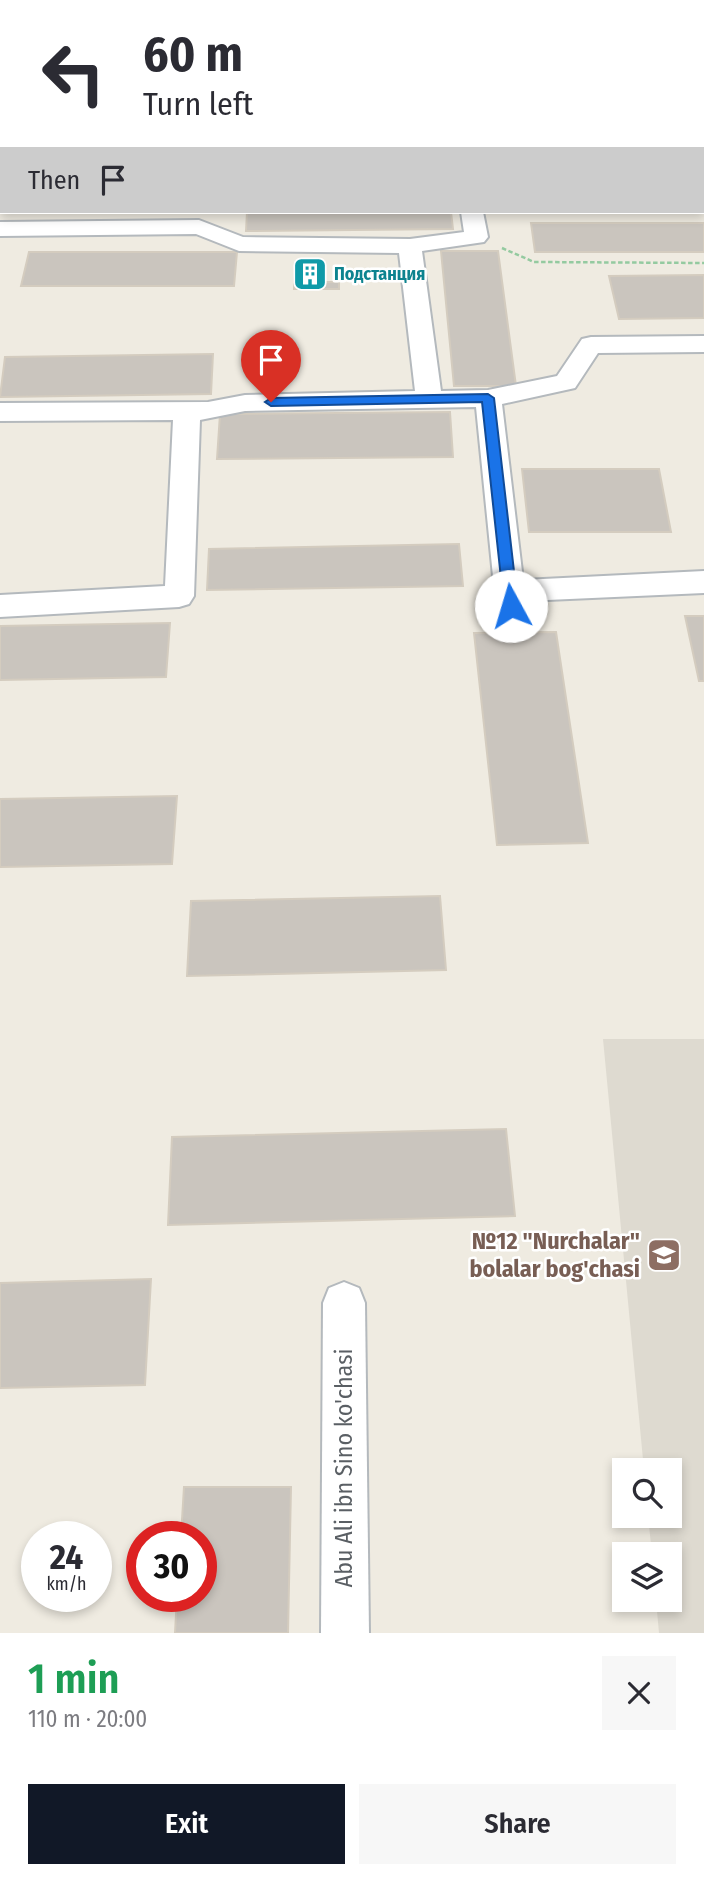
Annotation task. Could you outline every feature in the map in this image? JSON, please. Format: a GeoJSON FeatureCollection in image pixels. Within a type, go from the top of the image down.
{"type":"FeatureCollection","features":[{"type":"Feature","properties":{"kind":"street"},"geometry":{"type":"LineString","coordinates":[[0,229],[199,219],[239,244],[410,246],[475,237],[472,214]]}},
{"type":"Feature","properties":{"kind":"street"},"geometry":{"type":"LineString","coordinates":[[410,246],[429,401]]}},
{"type":"Feature","properties":{"kind":"street"},"geometry":{"type":"LineString","coordinates":[[0,412],[208,411],[245,403],[488,398],[566,382],[592,345],[704,344]]}},
{"type":"Feature","properties":{"kind":"street"},"geometry":{"type":"LineString","coordinates":[[488,398],[510,599],[704,582]]}},
{"type":"Feature","properties":{"kind":"street"},"geometry":{"type":"LineString","coordinates":[[0,607],[179,596],[187,411]]}},
{"type":"Feature","properties":{"kind":"street","name":"Abu Ali ibn Sino ko'chasi"},"geometry":{"type":"LineString","coordinates":[[344,1303],[345,1633]]}},
{"type":"Feature","properties":{"kind":"path"},"geometry":{"type":"LineString","coordinates":[[475,237],[534,262],[704,263]]}},
{"type":"Feature","properties":{"kind":"shaded area","name":"№12 \"Nurchalar\" bolalar bog'chasi"},"geometry":{"type":"Polygon","coordinates":[[[603,1039],[704,1039],[704,1633],[659,1633],[657,1612],[682,1612],[682,1542],[651,1542],[649,1528],[682,1528],[682,1458],[643,1458],[603,1039]]]}},
{"type":"Feature","properties":{"kind":"building"},"geometry":{"type":"Polygon","coordinates":[[[247,214],[451,214],[453,229],[246,231],[247,214]]]}},
{"type":"Feature","properties":{"kind":"building"},"geometry":{"type":"Polygon","coordinates":[[[531,223],[704,223],[704,252],[535,252],[531,223]]]}},
{"type":"Feature","properties":{"kind":"building"},"geometry":{"type":"Polygon","coordinates":[[[441,251],[498,251],[516,386],[454,386],[441,251]]]}},
{"type":"Feature","properties":{"kind":"building"},"geometry":{"type":"Polygon","coordinates":[[[29,252],[237,252],[234,286],[21,286],[29,252]]]}},
{"type":"Feature","properties":{"kind":"building","name":"Подстанция"},"geometry":{"type":"Polygon","coordinates":[[[295,267],[325,267],[324,282],[339,282],[339,289],[294,289],[295,267]]]}},
{"type":"Feature","properties":{"kind":"building"},"geometry":{"type":"Polygon","coordinates":[[[704,275],[704,318],[619,319],[609,276],[704,275]]]}},
{"type":"Feature","properties":{"kind":"building"},"geometry":{"type":"Polygon","coordinates":[[[213,354],[211,394],[0,397],[5,357],[213,354]]]}},
{"type":"Feature","properties":{"kind":"building"},"geometry":{"type":"Polygon","coordinates":[[[450,412],[453,457],[217,459],[220,414],[450,412]]]}},
{"type":"Feature","properties":{"kind":"building"},"geometry":{"type":"Polygon","coordinates":[[[522,469],[659,469],[671,532],[529,532],[522,469]]]}},
{"type":"Feature","properties":{"kind":"building"},"geometry":{"type":"Polygon","coordinates":[[[459,544],[463,586],[207,590],[209,549],[459,544]]]}},
{"type":"Feature","properties":{"kind":"building"},"geometry":{"type":"Polygon","coordinates":[[[685,616],[704,616],[704,681],[699,681],[685,616]]]}},
{"type":"Feature","properties":{"kind":"building"},"geometry":{"type":"Polygon","coordinates":[[[170,623],[166,677],[0,680],[0,626],[170,623]]]}},
{"type":"Feature","properties":{"kind":"building"},"geometry":{"type":"Polygon","coordinates":[[[556,632],[588,843],[497,845],[474,633],[556,632]]]}},
{"type":"Feature","properties":{"kind":"building"},"geometry":{"type":"Polygon","coordinates":[[[177,796],[172,864],[0,867],[0,799],[177,796]]]}},
{"type":"Feature","properties":{"kind":"building"},"geometry":{"type":"Polygon","coordinates":[[[440,896],[446,970],[187,976],[191,901],[440,896]]]}},
{"type":"Feature","properties":{"kind":"building"},"geometry":{"type":"Polygon","coordinates":[[[506,1129],[515,1216],[168,1225],[172,1137],[506,1129]]]}},
{"type":"Feature","properties":{"kind":"building"},"geometry":{"type":"Polygon","coordinates":[[[151,1279],[145,1385],[0,1388],[0,1283],[151,1279]]]}},
{"type":"Feature","properties":{"kind":"building"},"geometry":{"type":"Polygon","coordinates":[[[184,1487],[291,1487],[288,1633],[175,1633],[176,1612],[217,1612],[217,1521],[182,1521],[184,1487]]]}},
{"type":"Feature","properties":{"kind":"place","name":"Подстанция"},"geometry":{"type":"Point","coordinates":[310,274]}},
{"type":"Feature","properties":{"kind":"place","name":"№12 \"Nurchalar\" bolalar bog'chasi"},"geometry":{"type":"Point","coordinates":[664,1255]}},
{"type":"Feature","properties":{"kind":"route"},"geometry":{"type":"LineString","coordinates":[[271,402],[488,398],[511,606]]}}]}
